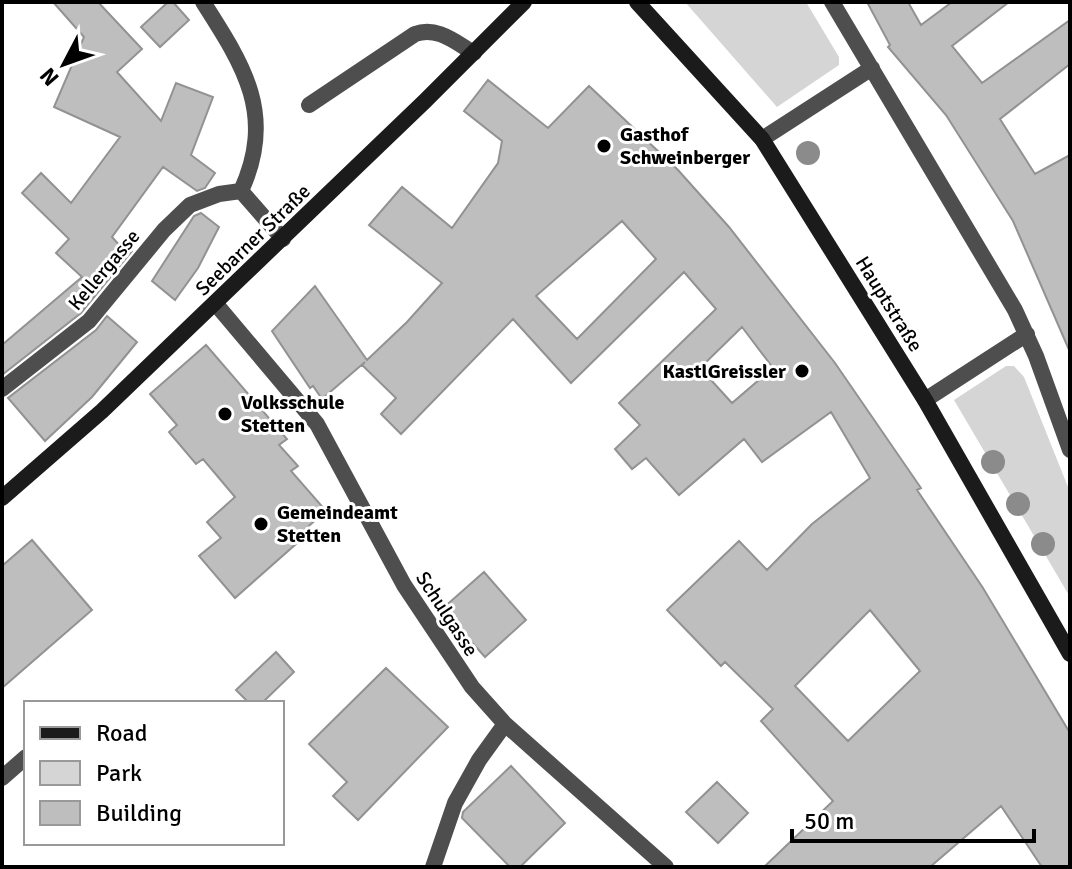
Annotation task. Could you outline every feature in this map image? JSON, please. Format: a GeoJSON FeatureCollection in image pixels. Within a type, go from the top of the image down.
{"type":"FeatureCollection","features":[{"type":"Feature","properties":{"kind":"main road","name":"Seebarner Straße"},"geometry":{"type":"LineString","coordinates":[[2,498],[83,429],[283,239],[524,2]]}},
{"type":"Feature","properties":{"kind":"main road","name":"Hauptstraße"},"geometry":{"type":"LineString","coordinates":[[637,2],[762,139],[925,400],[1070,654]]}},
{"type":"Feature","properties":{"kind":"street"},"geometry":{"type":"LineString","coordinates":[[203,2],[234,52],[245,76],[257,119],[254,157],[241,191],[283,239]]}},
{"type":"Feature","properties":{"kind":"street"},"geometry":{"type":"LineString","coordinates":[[832,2],[1027,334],[1070,450]]}},
{"type":"Feature","properties":{"kind":"street"},"geometry":{"type":"LineString","coordinates":[[309,105],[415,34],[435,32],[474,53]]}},
{"type":"Feature","properties":{"kind":"street"},"geometry":{"type":"LineString","coordinates":[[762,139],[872,68]]}},
{"type":"Feature","properties":{"kind":"street","name":"Kellergasse"},"geometry":{"type":"LineString","coordinates":[[2,389],[89,321],[164,230],[190,205],[219,194],[241,191]]}},
{"type":"Feature","properties":{"kind":"street","name":"Schulgasse"},"geometry":{"type":"LineString","coordinates":[[215,303],[317,424],[421,614],[472,687],[505,724],[666,867]]}},
{"type":"Feature","properties":{"kind":"street"},"geometry":{"type":"LineString","coordinates":[[925,400],[1027,334]]}},
{"type":"Feature","properties":{"kind":"street"},"geometry":{"type":"LineString","coordinates":[[433,867],[455,803],[479,760],[505,724]]}},
{"type":"Feature","properties":{"kind":"street"},"geometry":{"type":"LineString","coordinates":[[2,778],[24,759]]}},
{"type":"Feature","properties":{"kind":"green space"},"geometry":{"type":"Polygon","coordinates":[[[685,2],[806,2],[839,57],[839,65],[777,107],[685,2]]]}},
{"type":"Feature","properties":{"kind":"green space"},"geometry":{"type":"Polygon","coordinates":[[[1006,366],[1014,366],[1024,377],[1070,492],[1070,597],[954,400],[1006,366]]]}},
{"type":"Feature","properties":{"kind":"building"},"geometry":{"type":"Polygon","coordinates":[[[53,2],[98,2],[142,49],[117,72],[161,121],[176,83],[213,97],[191,155],[215,173],[205,188],[197,191],[163,167],[112,237],[120,246],[123,243],[132,251],[81,313],[2,375],[2,345],[82,277],[56,253],[69,239],[22,193],[41,173],[71,203],[120,137],[54,107],[84,37],[53,2]]]}},
{"type":"Feature","properties":{"kind":"building"},"geometry":{"type":"Polygon","coordinates":[[[168,2],[173,2],[189,20],[160,47],[141,27],[168,2]]]}},
{"type":"Feature","properties":{"kind":"building"},"geometry":{"type":"Polygon","coordinates":[[[867,2],[908,2],[921,25],[952,2],[1009,2],[952,46],[982,83],[1070,20],[1070,64],[1000,119],[1035,174],[1070,155],[1070,352],[1013,221],[946,115],[888,47],[890,45],[867,2]]]}},
{"type":"Feature","properties":{"kind":"building"},"geometry":{"type":"Polygon","coordinates":[[[488,80],[548,128],[589,86],[678,170],[729,227],[835,363],[921,488],[917,490],[983,588],[1070,733],[1070,867],[1042,867],[1001,806],[930,867],[764,867],[833,801],[761,721],[773,709],[725,662],[721,666],[667,610],[739,541],[767,570],[812,524],[870,478],[831,412],[762,462],[744,439],[679,495],[646,458],[632,469],[615,449],[640,425],[619,403],[716,309],[684,272],[571,383],[513,319],[401,434],[381,414],[396,398],[362,365],[365,362],[322,399],[313,386],[310,388],[272,331],[315,286],[367,360],[442,283],[369,225],[402,187],[452,228],[498,163],[502,141],[464,111],[488,80]],[[622,221],[536,296],[577,339],[656,259],[622,221]],[[742,327],[700,368],[732,403],[773,368],[742,327]],[[870,610],[795,686],[848,741],[920,671],[870,610]]]}},
{"type":"Feature","properties":{"kind":"building"},"geometry":{"type":"Polygon","coordinates":[[[201,213],[219,227],[198,268],[175,300],[152,281],[194,216],[201,213]]]}},
{"type":"Feature","properties":{"kind":"building"},"geometry":{"type":"Polygon","coordinates":[[[107,316],[137,342],[92,397],[45,441],[8,398],[96,330],[107,316]]]}},
{"type":"Feature","properties":{"kind":"building"},"geometry":{"type":"Polygon","coordinates":[[[206,345],[287,439],[279,445],[298,466],[291,471],[326,511],[302,532],[305,536],[235,598],[199,556],[221,538],[207,522],[235,497],[203,459],[196,464],[169,432],[177,425],[150,394],[206,345]]]}},
{"type":"Feature","properties":{"kind":"building"},"geometry":{"type":"Polygon","coordinates":[[[32,540],[92,610],[2,688],[2,566],[32,540]]]}},
{"type":"Feature","properties":{"kind":"building"},"geometry":{"type":"Polygon","coordinates":[[[484,572],[526,620],[485,657],[442,609],[484,572]]]}},
{"type":"Feature","properties":{"kind":"building"},"geometry":{"type":"Polygon","coordinates":[[[276,652],[294,672],[264,701],[247,701],[236,690],[276,652]]]}},
{"type":"Feature","properties":{"kind":"building"},"geometry":{"type":"Polygon","coordinates":[[[386,668],[448,727],[358,820],[333,796],[347,782],[309,744],[386,668]]]}},
{"type":"Feature","properties":{"kind":"building"},"geometry":{"type":"Polygon","coordinates":[[[511,766],[565,823],[520,867],[510,867],[462,818],[463,812],[511,766]]]}},
{"type":"Feature","properties":{"kind":"building"},"geometry":{"type":"Polygon","coordinates":[[[717,782],[748,813],[718,843],[686,812],[717,782]]]}},
{"type":"Feature","properties":{"kind":"place","name":"Gasthof Schweinberger"},"geometry":{"type":"Point","coordinates":[604,146]}},
{"type":"Feature","properties":{"kind":"place","name":"KastlGreissler"},"geometry":{"type":"Point","coordinates":[802,371]}},
{"type":"Feature","properties":{"kind":"place","name":"Volksschule Stetten"},"geometry":{"type":"Point","coordinates":[225,414]}},
{"type":"Feature","properties":{"kind":"place","name":"Gemeindeamt Stetten"},"geometry":{"type":"Point","coordinates":[261,524]}}]}
